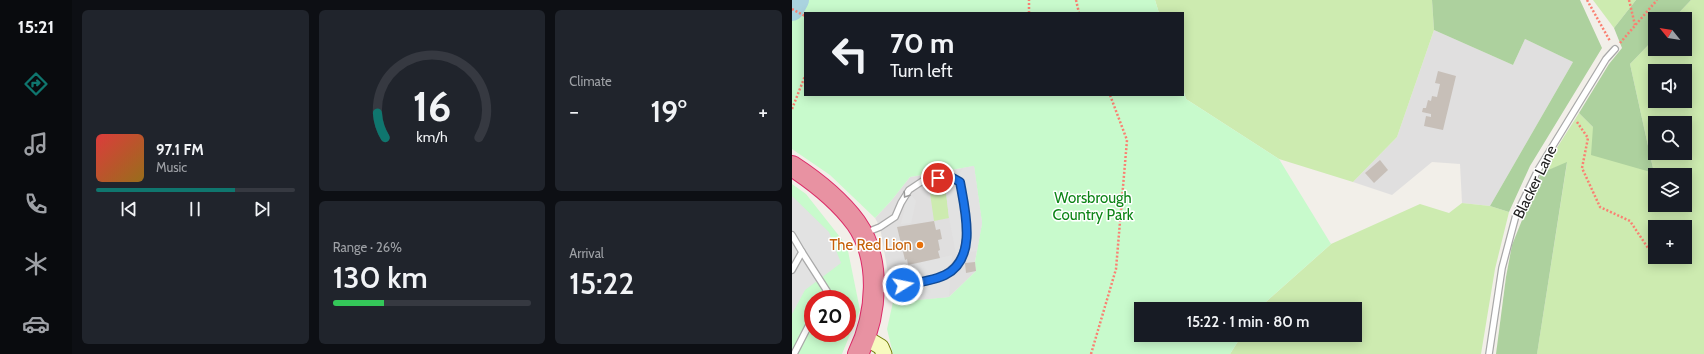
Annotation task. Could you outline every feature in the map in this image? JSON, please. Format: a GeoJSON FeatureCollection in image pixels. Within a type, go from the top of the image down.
{"type":"FeatureCollection","features":[{"type":"Feature","properties":{"kind":"highway"},"geometry":{"type":"LineString","coordinates":[[792,166],[830,195],[856,222],[862,234],[870,256],[875,292],[862,346]]}},
{"type":"Feature","properties":{"kind":"street"},"geometry":{"type":"LineString","coordinates":[[862,346],[881,347],[884,354]]}},
{"type":"Feature","properties":{"kind":"lane","name":"Blacker Lane"},"geometry":{"type":"LineString","coordinates":[[1489,354],[1502,268],[1516,215],[1538,170],[1571,114],[1606,59],[1615,49]]}},
{"type":"Feature","properties":{"kind":"lane"},"geometry":{"type":"LineString","coordinates":[[862,234],[880,227],[895,217],[900,203],[909,190],[924,180],[951,177],[960,182],[967,237],[964,252],[958,264],[946,274],[929,281],[890,287],[875,292]]}},
{"type":"Feature","properties":{"kind":"lane"},"geometry":{"type":"LineString","coordinates":[[792,235],[826,290]]}},
{"type":"Feature","properties":{"kind":"lane"},"geometry":{"type":"LineString","coordinates":[[792,270],[802,252]]}},
{"type":"Feature","properties":{"kind":"lane"},"geometry":{"type":"LineString","coordinates":[[794,354],[804,335]]}},
{"type":"Feature","properties":{"kind":"path"},"geometry":{"type":"LineString","coordinates":[[1029,0],[1029,12]]}},
{"type":"Feature","properties":{"kind":"path"},"geometry":{"type":"LineString","coordinates":[[1076,0],[1079,12]]}},
{"type":"Feature","properties":{"kind":"path"},"geometry":{"type":"LineString","coordinates":[[1587,0],[1615,49],[1657,0]]}},
{"type":"Feature","properties":{"kind":"path"},"geometry":{"type":"LineString","coordinates":[[1629,0],[1635,25]]}},
{"type":"Feature","properties":{"kind":"path"},"geometry":{"type":"LineString","coordinates":[[792,9],[804,15]]}},
{"type":"Feature","properties":{"kind":"path"},"geometry":{"type":"LineString","coordinates":[[792,109],[804,79]]}},
{"type":"Feature","properties":{"kind":"path"},"geometry":{"type":"LineString","coordinates":[[1091,354],[1116,269],[1127,140],[1110,96]]}},
{"type":"Feature","properties":{"kind":"path"},"geometry":{"type":"LineString","coordinates":[[1571,114],[1588,138],[1582,168],[1600,207],[1630,221],[1648,248]]}},
{"type":"Feature","properties":{"kind":"shaded area"},"geometry":{"type":"Polygon","coordinates":[[[1434,30],[1513,65],[1525,39],[1573,62],[1490,206],[1462,203],[1460,164],[1432,162],[1392,195],[1353,182],[1397,137],[1434,30]]]}},
{"type":"Feature","properties":{"kind":"shaded area"},"geometry":{"type":"Polygon","coordinates":[[[974,166],[982,223],[975,262],[976,271],[949,297],[893,302],[880,227],[875,218],[910,177],[974,166]]]}},
{"type":"Feature","properties":{"kind":"shaded area"},"geometry":{"type":"Polygon","coordinates":[[[974,166],[982,223],[977,251],[956,254],[949,218],[945,184],[955,182],[963,168],[974,166]]]}},
{"type":"Feature","properties":{"kind":"shaded area"},"geometry":{"type":"Polygon","coordinates":[[[792,196],[829,232],[841,263],[804,290],[792,314],[792,196]]]}},
{"type":"Feature","properties":{"kind":"shaded area"},"geometry":{"type":"Polygon","coordinates":[[[912,196],[916,201],[911,223],[901,224],[907,199],[912,196]]]}},
{"type":"Feature","properties":{"kind":"shaded area"},"geometry":{"type":"Polygon","coordinates":[[[952,255],[949,297],[906,301],[904,291],[915,275],[915,264],[952,255]]]}},
{"type":"Feature","properties":{"kind":"green space","name":"Worsbrough Country Park"},"geometry":{"type":"Polygon","coordinates":[[[792,0],[1155,0],[1159,12],[804,12],[804,96],[1184,96],[1184,92],[1186,99],[1279,159],[1331,244],[1266,302],[1134,302],[1134,342],[1238,342],[1230,354],[893,354],[887,329],[893,302],[949,297],[976,271],[975,262],[982,223],[974,166],[910,177],[875,218],[830,175],[792,149],[792,0]]]}},
{"type":"Feature","properties":{"kind":"green space"},"geometry":{"type":"Polygon","coordinates":[[[1155,0],[1432,0],[1434,30],[1397,137],[1353,182],[1279,159],[1186,99],[1184,92],[1184,12],[1159,12],[1155,0]]]}},
{"type":"Feature","properties":{"kind":"green space"},"geometry":{"type":"Polygon","coordinates":[[[1432,0],[1580,0],[1602,48],[1530,166],[1509,212],[1490,206],[1573,62],[1525,39],[1513,65],[1434,30],[1432,0]]]}},
{"type":"Feature","properties":{"kind":"green space"},"geometry":{"type":"Polygon","coordinates":[[[1593,0],[1636,0],[1614,28],[1593,0]]]}},
{"type":"Feature","properties":{"kind":"green space"},"geometry":{"type":"Polygon","coordinates":[[[1636,0],[1691,0],[1680,12],[1648,12],[1648,45],[1630,64],[1648,146],[1648,160],[1651,160],[1653,168],[1648,168],[1648,171],[1591,155],[1593,127],[1579,113],[1609,64],[1622,48],[1614,28],[1636,0]]]}},
{"type":"Feature","properties":{"kind":"green space"},"geometry":{"type":"Polygon","coordinates":[[[1691,0],[1704,0],[1704,354],[1537,354],[1567,163],[1541,173],[1579,113],[1593,127],[1648,168],[1648,212],[1692,212],[1692,168],[1653,168],[1651,160],[1692,160],[1692,116],[1648,116],[1648,146],[1630,64],[1648,45],[1648,56],[1692,56],[1692,12],[1680,12],[1691,0]]]}},
{"type":"Feature","properties":{"kind":"green space"},"geometry":{"type":"Polygon","coordinates":[[[1567,162],[1537,354],[1496,354],[1506,277],[1512,245],[1541,173],[1567,162]]]}},
{"type":"Feature","properties":{"kind":"green space"},"geometry":{"type":"Polygon","coordinates":[[[792,184],[806,194],[847,246],[856,290],[804,290],[804,342],[847,342],[842,354],[792,354],[792,184]]]}},
{"type":"Feature","properties":{"kind":"green space"},"geometry":{"type":"Polygon","coordinates":[[[945,184],[949,218],[934,221],[929,186],[945,184]]]}},
{"type":"Feature","properties":{"kind":"green space"},"geometry":{"type":"Polygon","coordinates":[[[1462,203],[1490,206],[1509,212],[1495,269],[1481,354],[1230,354],[1238,342],[1362,342],[1362,302],[1266,302],[1331,244],[1420,204],[1449,213],[1462,203]]]}},
{"type":"Feature","properties":{"kind":"green space"},"geometry":{"type":"Polygon","coordinates":[[[856,290],[860,310],[856,320],[856,290]]]}},
{"type":"Feature","properties":{"kind":"building"},"geometry":{"type":"Polygon","coordinates":[[[1438,71],[1456,76],[1443,130],[1424,126],[1426,116],[1431,117],[1431,114],[1422,112],[1423,108],[1426,108],[1428,100],[1431,101],[1432,96],[1437,97],[1440,84],[1435,83],[1438,71]]]}},
{"type":"Feature","properties":{"kind":"building"},"geometry":{"type":"Polygon","coordinates":[[[1380,160],[1388,170],[1374,183],[1365,173],[1380,160]]]}},
{"type":"Feature","properties":{"kind":"building","name":"The Red Lion"},"geometry":{"type":"Polygon","coordinates":[[[934,221],[936,230],[940,229],[942,239],[938,240],[940,250],[938,251],[940,258],[908,265],[907,259],[905,260],[897,227],[934,221]]]}},
{"type":"Feature","properties":{"kind":"building"},"geometry":{"type":"Polygon","coordinates":[[[975,262],[976,271],[966,273],[965,263],[975,262]]]}},
{"type":"Feature","properties":{"kind":"waterway"},"geometry":{"type":"LineString","coordinates":[[792,9],[797,0]]}},
{"type":"Feature","properties":{"kind":"place","name":"The Red Lion"},"geometry":{"type":"Point","coordinates":[920,245]}},
{"type":"Feature","properties":{"kind":"route"},"geometry":{"type":"LineString","coordinates":[[903,285],[929,281],[946,274],[958,264],[964,252],[967,237],[960,182],[951,177],[938,178]]}}]}
